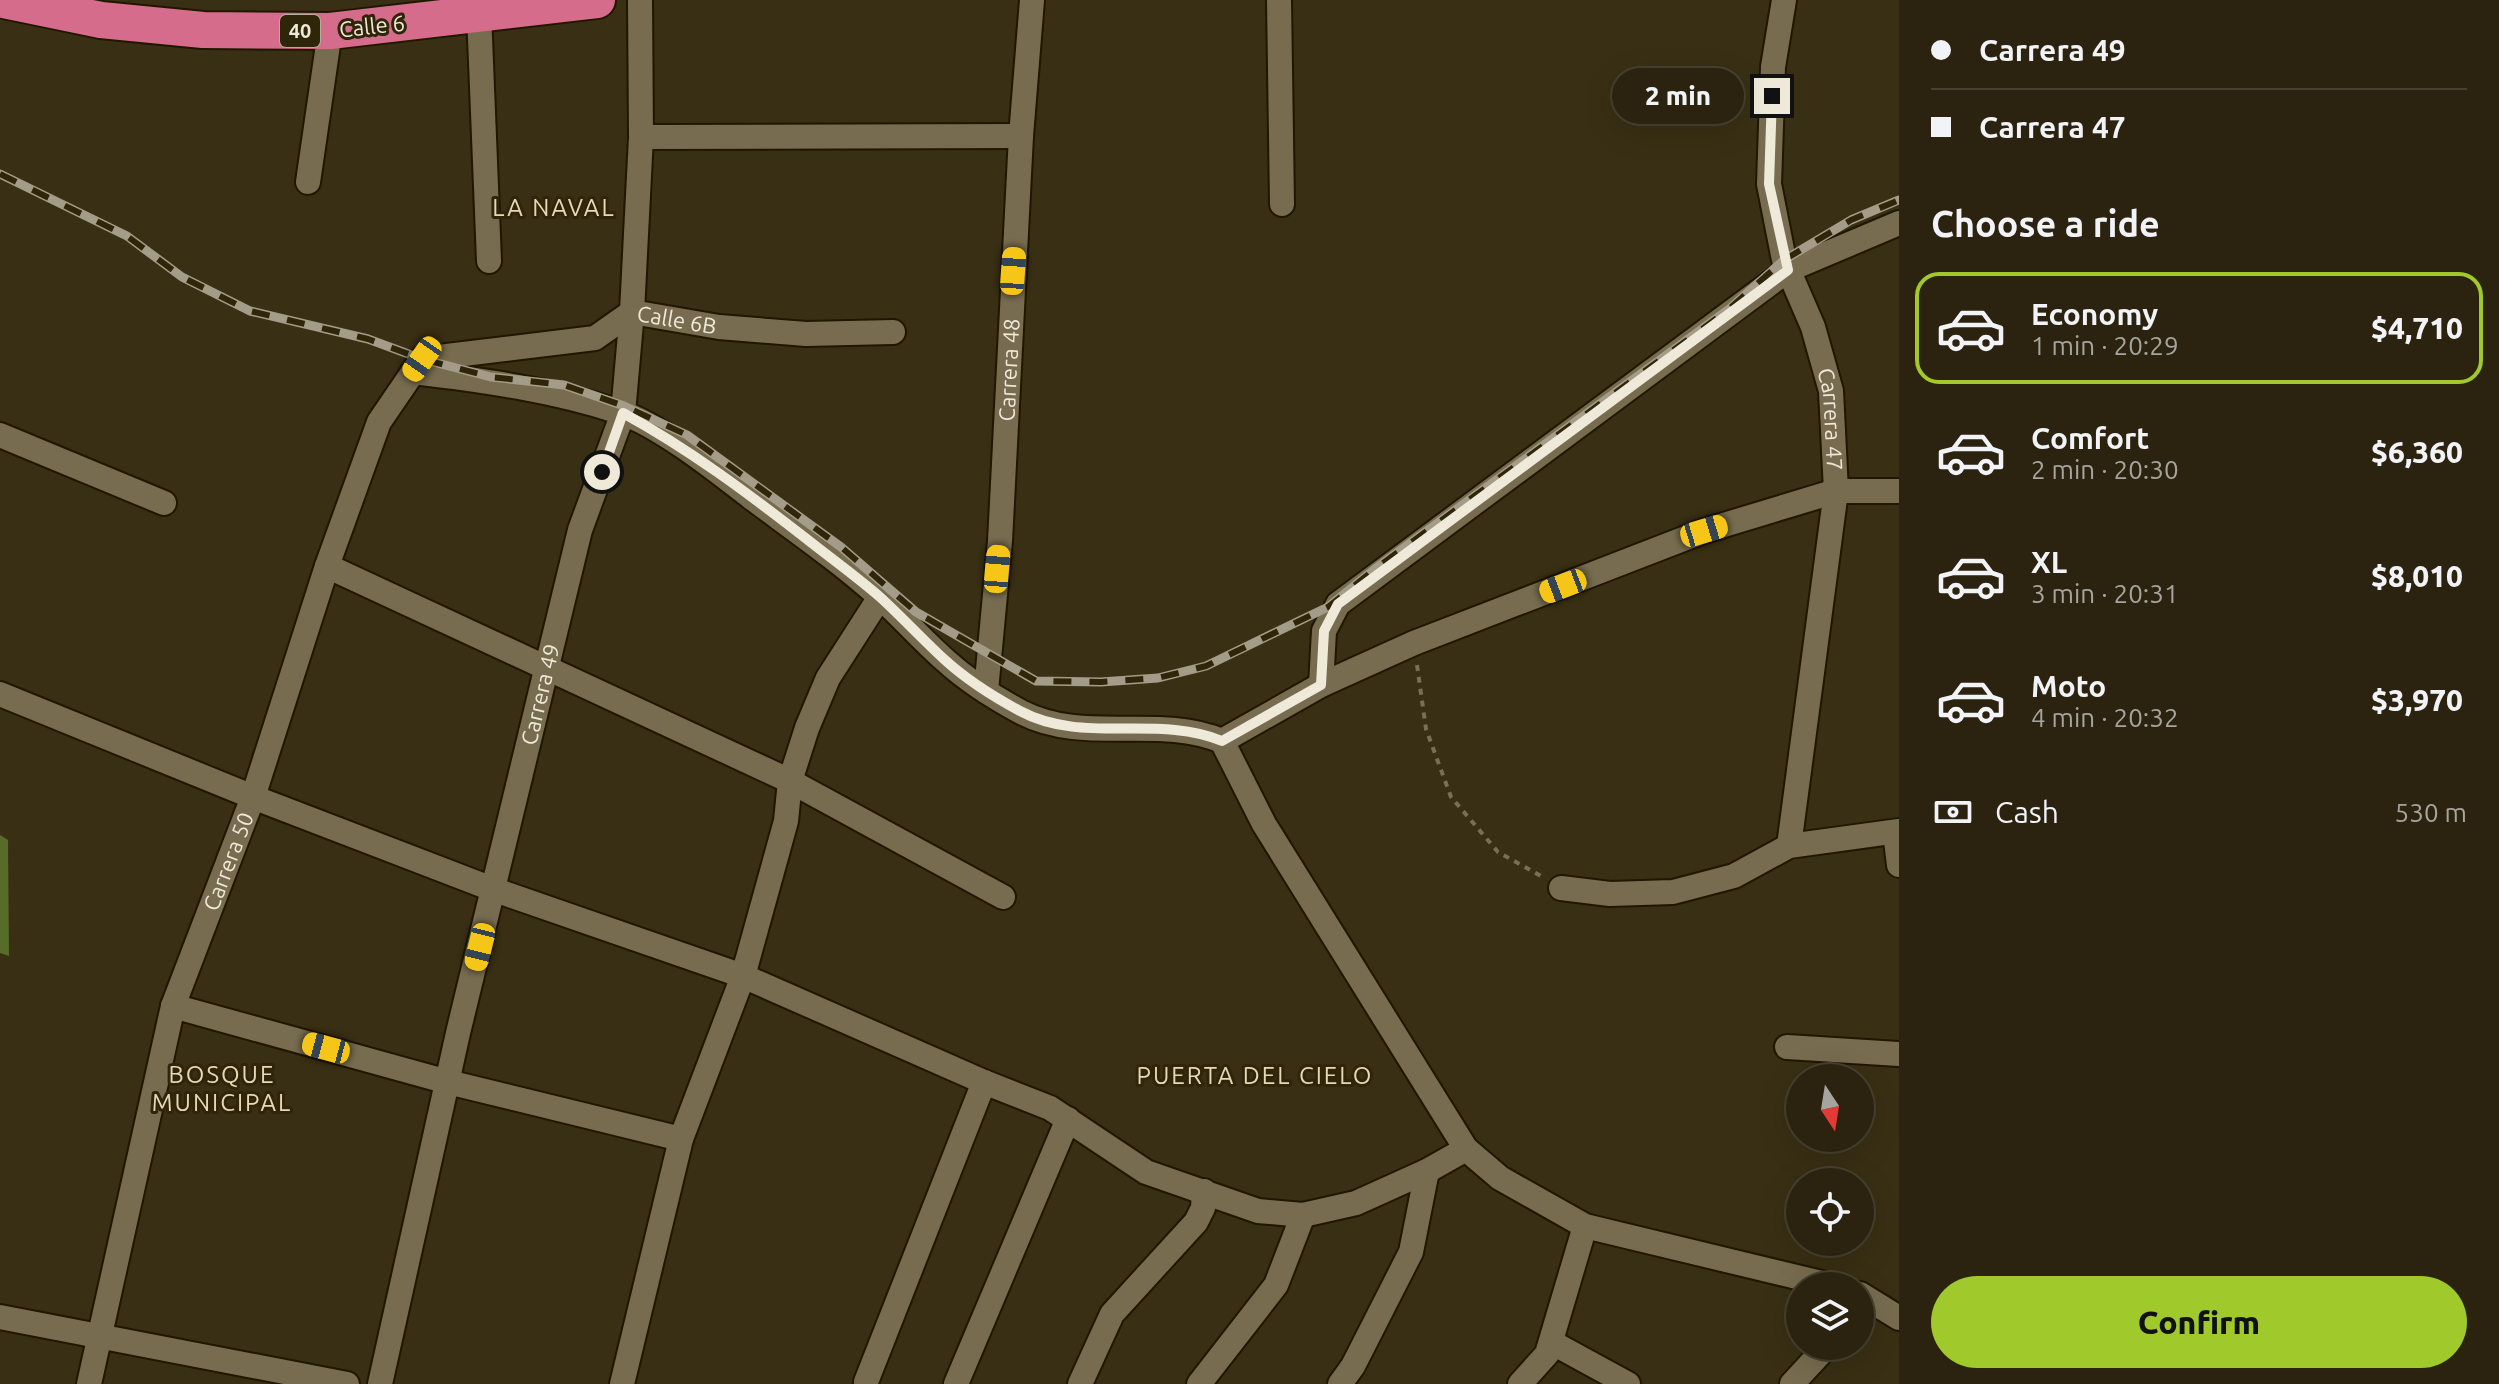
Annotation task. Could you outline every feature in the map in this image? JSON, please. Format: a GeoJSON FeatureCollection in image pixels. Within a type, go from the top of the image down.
{"type":"FeatureCollection","features":[{"type":"Feature","properties":{"kind":"highway","name":"Calle 6"},"geometry":{"type":"LineString","coordinates":[[5,3],[101,20],[203,30],[330,31],[597,0]]}},
{"type":"Feature","properties":{"kind":"street","name":"Carrera 49"},"geometry":{"type":"LineString","coordinates":[[380,1384],[448,1082],[580,530],[623,413],[632,312],[641,137],[640,0]]}},
{"type":"Feature","properties":{"kind":"street","name":"Carrera 48"},"geometry":{"type":"LineString","coordinates":[[986,691],[1000,541],[1021,136],[1032,0]]}},
{"type":"Feature","properties":{"kind":"street"},"geometry":{"type":"LineString","coordinates":[[1279,0],[1282,204]]}},
{"type":"Feature","properties":{"kind":"street","name":"Carrera 47"},"geometry":{"type":"LineString","coordinates":[[1784,0],[1773,67],[1769,184],[1788,270],[1813,327],[1831,391],[1836,491],[1789,846]]}},
{"type":"Feature","properties":{"kind":"street"},"geometry":{"type":"LineString","coordinates":[[479,13],[489,261]]}},
{"type":"Feature","properties":{"kind":"street"},"geometry":{"type":"LineString","coordinates":[[308,182],[330,31]]}},
{"type":"Feature","properties":{"kind":"street"},"geometry":{"type":"LineString","coordinates":[[641,137],[1021,136]]}},
{"type":"Feature","properties":{"kind":"street"},"geometry":{"type":"LineString","coordinates":[[1321,685],[1324,631],[1338,604],[1788,270],[1899,223]]}},
{"type":"Feature","properties":{"kind":"street","name":"Calle 6B"},"geometry":{"type":"LineString","coordinates":[[418,365],[595,338],[632,312],[719,327],[806,334],[893,332]]}},
{"type":"Feature","properties":{"kind":"street"},"geometry":{"type":"LineString","coordinates":[[418,365],[623,413],[663,435],[714,469],[880,597],[947,663],[1024,713],[1068,728],[1174,730],[1206,734],[1222,741],[1264,824],[1466,1149],[1500,1178],[1585,1226],[1786,1274]]}},
{"type":"Feature","properties":{"kind":"street","name":"Carrera 50"},"geometry":{"type":"LineString","coordinates":[[89,1384],[173,1006],[253,797],[327,566],[379,422],[418,365]]}},
{"type":"Feature","properties":{"kind":"street"},"geometry":{"type":"LineString","coordinates":[[0,435],[164,503]]}},
{"type":"Feature","properties":{"kind":"street"},"geometry":{"type":"LineString","coordinates":[[1222,741],[1321,685],[1414,643],[1704,531],[1836,491],[1899,491]]}},
{"type":"Feature","properties":{"kind":"street"},"geometry":{"type":"LineString","coordinates":[[327,566],[790,781],[1003,897]]}},
{"type":"Feature","properties":{"kind":"street"},"geometry":{"type":"LineString","coordinates":[[622,1384],[681,1139],[743,976],[786,821],[790,781],[807,728],[828,678],[880,597]]}},
{"type":"Feature","properties":{"kind":"street"},"geometry":{"type":"LineString","coordinates":[[0,694],[253,797],[495,890],[743,976],[1050,1108],[1146,1172],[1258,1211],[1303,1215],[1356,1203],[1427,1171],[1466,1149]]}},
{"type":"Feature","properties":{"kind":"street"},"geometry":{"type":"LineString","coordinates":[[1561,888],[1610,894],[1673,892],[1734,876],[1789,846],[1897,832],[1899,865]]}},
{"type":"Feature","properties":{"kind":"street"},"geometry":{"type":"LineString","coordinates":[[173,1006],[448,1082],[681,1139]]}},
{"type":"Feature","properties":{"kind":"street"},"geometry":{"type":"LineString","coordinates":[[1787,1047],[1899,1054]]}},
{"type":"Feature","properties":{"kind":"street"},"geometry":{"type":"LineString","coordinates":[[866,1382],[984,1082]]}},
{"type":"Feature","properties":{"kind":"street"},"geometry":{"type":"LineString","coordinates":[[956,1384],[1068,1119]]}},
{"type":"Feature","properties":{"kind":"street"},"geometry":{"type":"LineString","coordinates":[[1340,1384],[1353,1366],[1411,1252],[1427,1171]]}},
{"type":"Feature","properties":{"kind":"street"},"geometry":{"type":"LineString","coordinates":[[1080,1384],[1112,1314],[1196,1222],[1203,1208],[1204,1191]]}},
{"type":"Feature","properties":{"kind":"street"},"geometry":{"type":"LineString","coordinates":[[1199,1384],[1276,1285],[1303,1215]]}},
{"type":"Feature","properties":{"kind":"street"},"geometry":{"type":"LineString","coordinates":[[1520,1384],[1547,1354],[1585,1226]]}},
{"type":"Feature","properties":{"kind":"street"},"geometry":{"type":"LineString","coordinates":[[1874,1300],[1898,1309]]}},
{"type":"Feature","properties":{"kind":"street"},"geometry":{"type":"LineString","coordinates":[[0,1317],[347,1384]]}},
{"type":"Feature","properties":{"kind":"street"},"geometry":{"type":"LineString","coordinates":[[1551,1342],[1628,1384]]}},
{"type":"Feature","properties":{"kind":"street"},"geometry":{"type":"LineString","coordinates":[[1792,1384],[1814,1360]]}},
{"type":"Feature","properties":{"kind":"path"},"geometry":{"type":"LineString","coordinates":[[1414,643],[1426,729],[1451,797],[1498,852],[1561,888]]}},
{"type":"Feature","properties":{"kind":"green space"},"geometry":{"type":"Polygon","coordinates":[[[0,835],[8,840],[9,956],[0,953],[0,835]]]}},
{"type":"Feature","properties":{"kind":"railway"},"geometry":{"type":"LineString","coordinates":[[0,174],[127,236],[182,277],[250,311],[368,339],[422,359],[491,377],[564,385],[624,406],[687,435],[841,547],[916,612],[1036,681],[1101,682],[1158,678],[1206,666],[1328,607],[1375,569],[1728,310],[1784,260],[1851,220],[1899,200]]}},
{"type":"Feature","properties":{"kind":"district","name":"LA NAVAL"},"geometry":{"type":"Point","coordinates":[554,208]}},
{"type":"Feature","properties":{"kind":"district","name":"PUERTA DEL CIELO"},"geometry":{"type":"Point","coordinates":[1255,1076]}},
{"type":"Feature","properties":{"kind":"district","name":"BOSQUE MUNICIPAL"},"geometry":{"type":"Point","coordinates":[222,1089]}},
{"type":"Feature","properties":{"kind":"route"},"geometry":{"type":"LineString","coordinates":[[602,472],[623,413],[714,469],[880,597],[947,663],[1024,713],[1068,728],[1174,730],[1206,734],[1222,741],[1321,685],[1324,631],[1338,604],[1788,270],[1769,184],[1772,96]]}}]}
